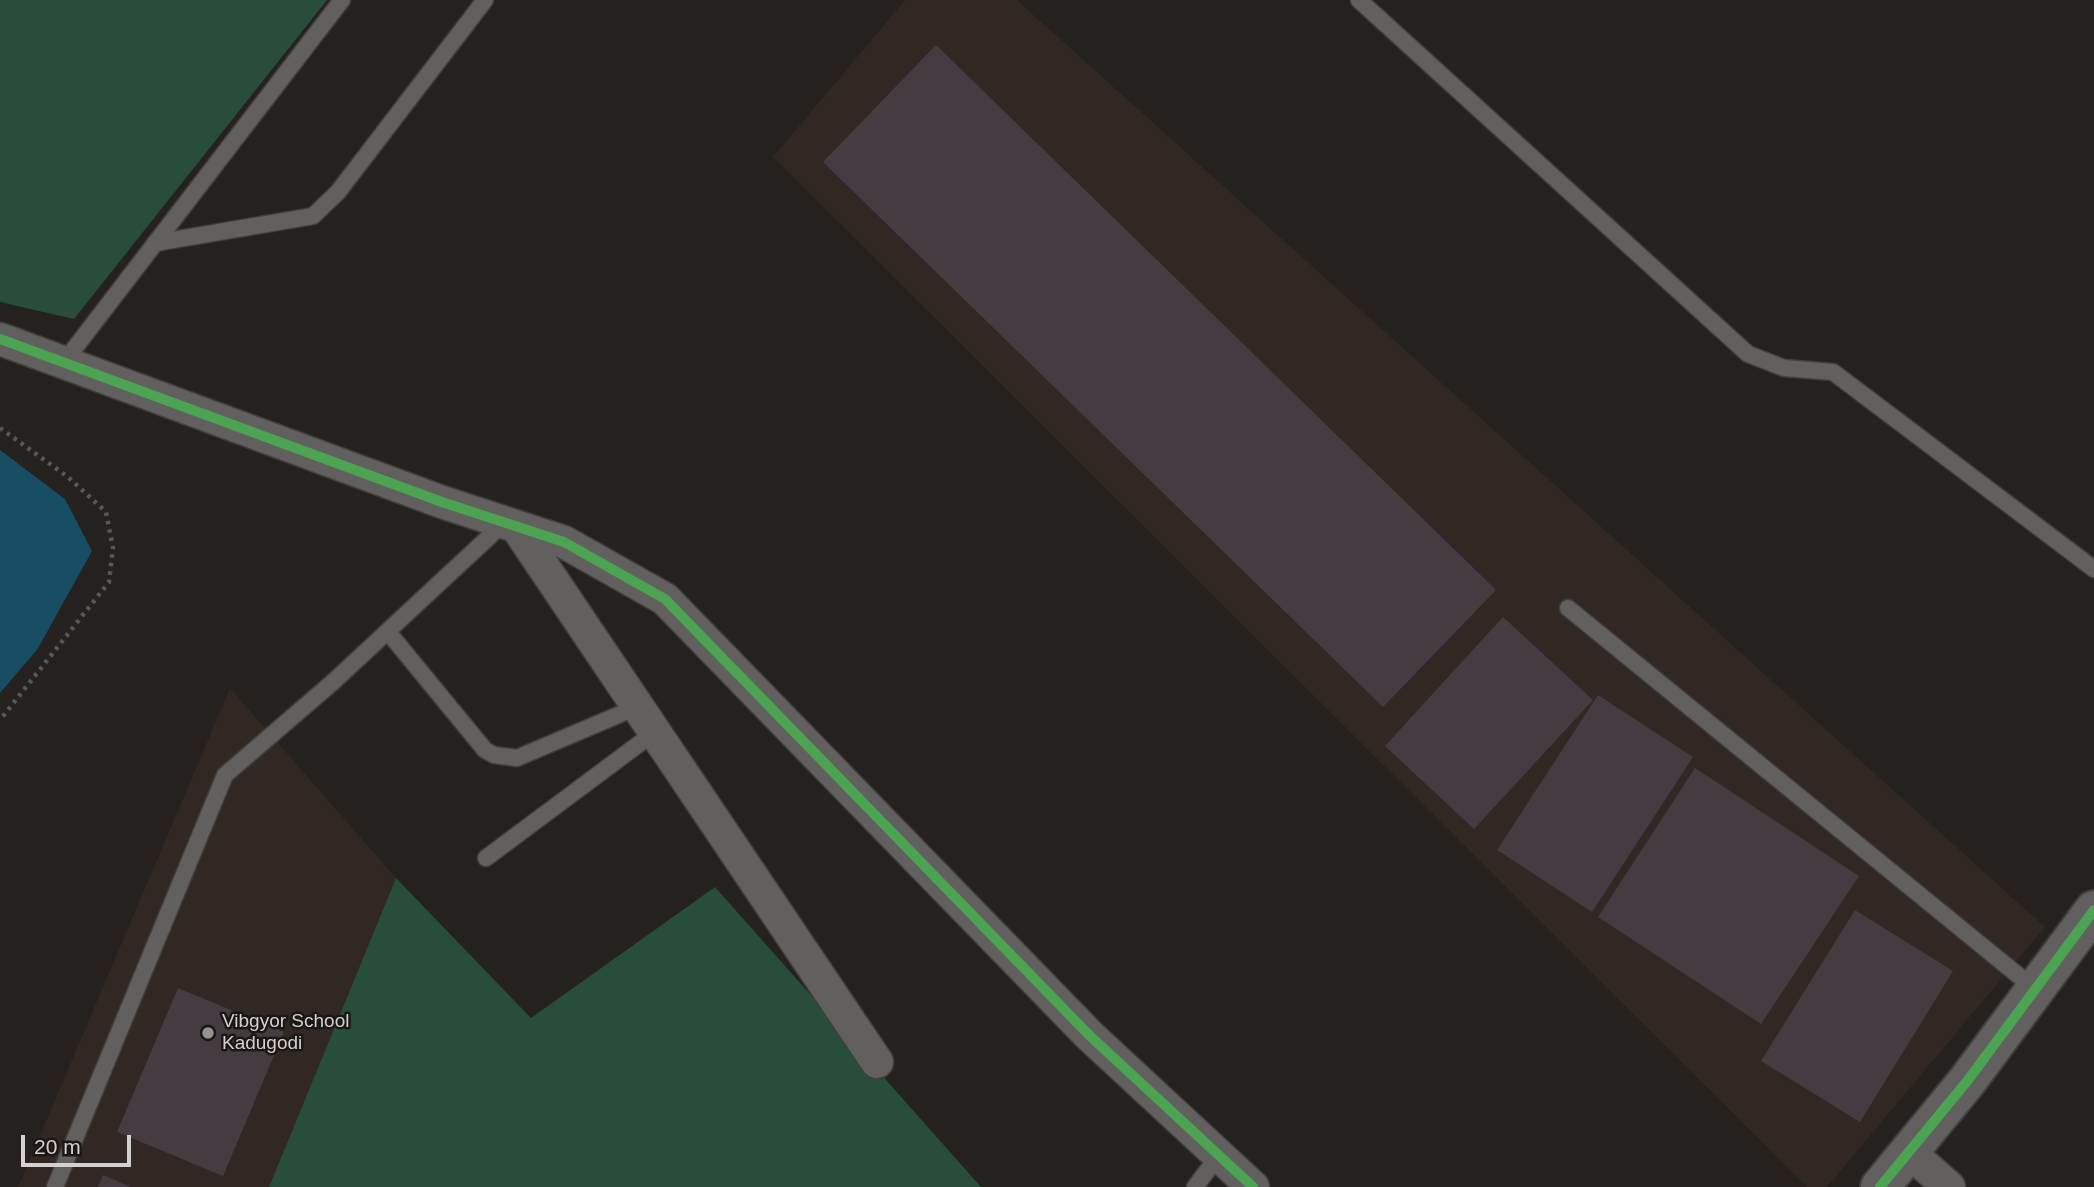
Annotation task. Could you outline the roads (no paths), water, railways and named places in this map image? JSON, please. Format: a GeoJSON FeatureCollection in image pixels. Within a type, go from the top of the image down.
{"type":"FeatureCollection","features":[{"type":"Feature","properties":{"kind":"street"},"geometry":{"type":"LineString","coordinates":[[0,339],[442,502],[564,542],[665,599],[1079,1025],[1253,1187]]}},
{"type":"Feature","properties":{"kind":"street"},"geometry":{"type":"LineString","coordinates":[[510,524],[655,732],[877,1062]]}},
{"type":"Feature","properties":{"kind":"street"},"geometry":{"type":"LineString","coordinates":[[1880,1187],[2094,910]]}},
{"type":"Feature","properties":{"kind":"street"},"geometry":{"type":"LineString","coordinates":[[1909,1152],[1950,1187]]}},
{"type":"Feature","properties":{"kind":"lane"},"geometry":{"type":"LineString","coordinates":[[64,362],[342,0]]}},
{"type":"Feature","properties":{"kind":"lane"},"geometry":{"type":"LineString","coordinates":[[155,243],[313,216],[338,192],[485,0]]}},
{"type":"Feature","properties":{"kind":"lane"},"geometry":{"type":"LineString","coordinates":[[1359,0],[1748,354],[1784,368],[1833,372],[2094,569]]}},
{"type":"Feature","properties":{"kind":"lane"},"geometry":{"type":"LineString","coordinates":[[55,1187],[225,775],[510,524]]}},
{"type":"Feature","properties":{"kind":"lane"},"geometry":{"type":"LineString","coordinates":[[1568,608],[2035,989]]}},
{"type":"Feature","properties":{"kind":"lane"},"geometry":{"type":"LineString","coordinates":[[388,632],[485,750],[494,755],[517,758],[637,707]]}},
{"type":"Feature","properties":{"kind":"lane"},"geometry":{"type":"LineString","coordinates":[[486,858],[655,732]]}},
{"type":"Feature","properties":{"kind":"lane"},"geometry":{"type":"LineString","coordinates":[[1195,1187],[1219,1156]]}},
{"type":"Feature","properties":{"kind":"water"},"geometry":{"type":"Polygon","coordinates":[[[0,450],[65,499],[92,551],[37,650],[0,693],[0,450]]]}},
{"type":"Feature","properties":{"kind":"place","name":"Vibgyor School Kadugodi"},"geometry":{"type":"Point","coordinates":[208,1033]}}]}
